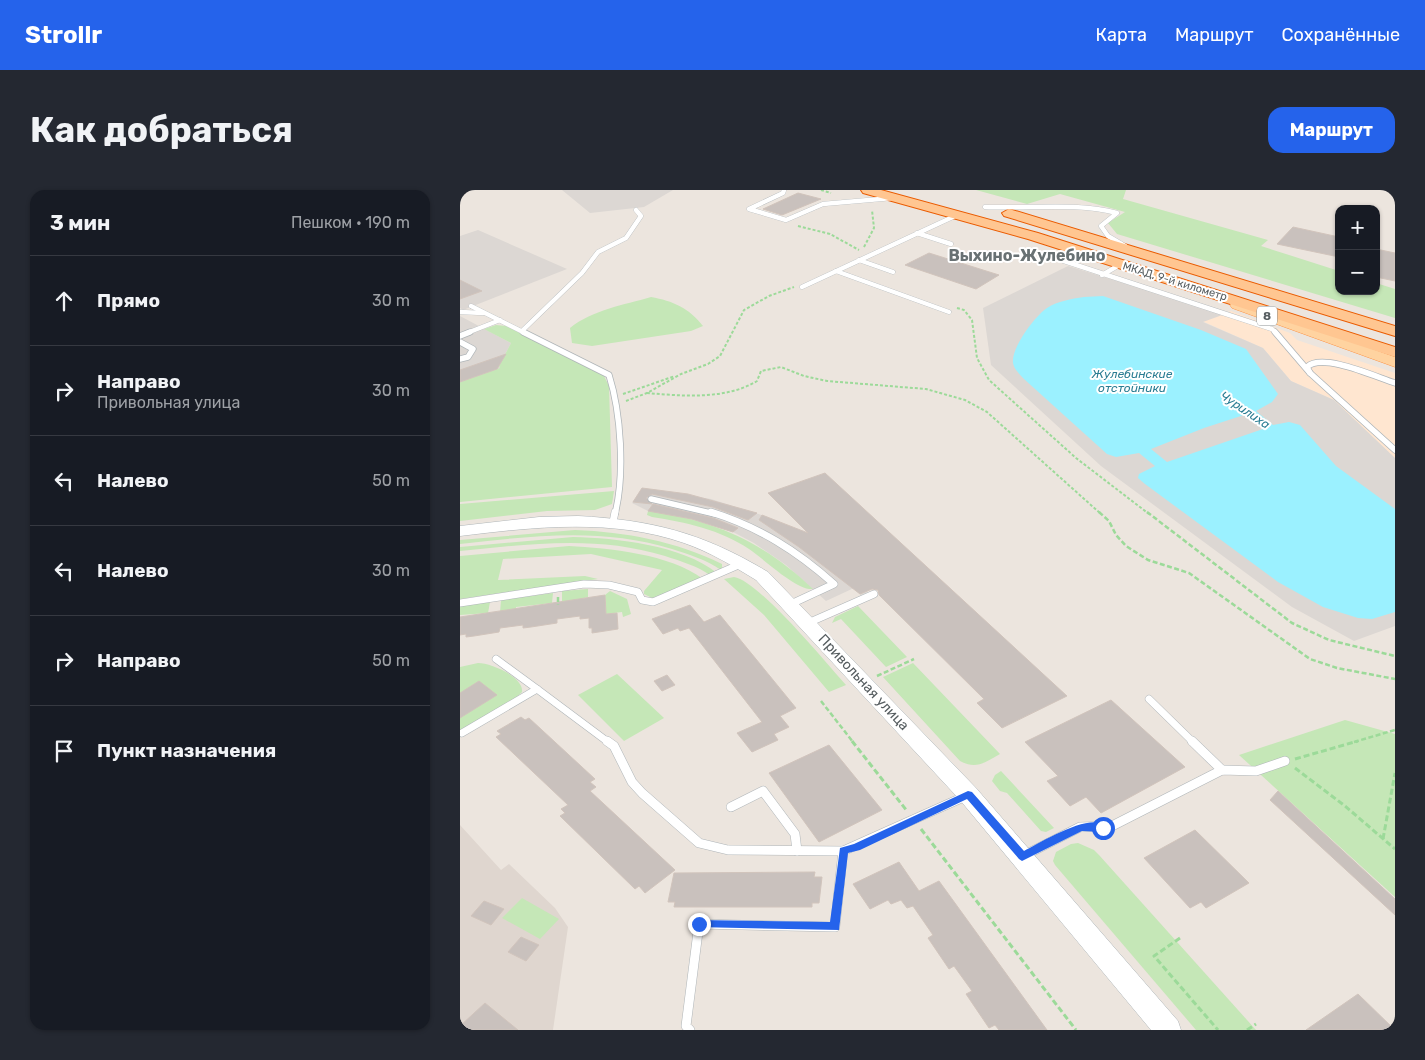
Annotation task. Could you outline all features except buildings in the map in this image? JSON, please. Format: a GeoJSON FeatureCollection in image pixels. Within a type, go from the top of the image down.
{"type":"FeatureCollection","features":[{"type":"Feature","properties":{"kind":"highway","name":"МКАД, 9-й километр"},"geometry":{"type":"LineString","coordinates":[[864,195],[896,198],[957,215],[1121,264],[1395,352]]}},
{"type":"Feature","properties":{"kind":"highway","name":"МКАД, 9-й километр"},"geometry":{"type":"LineString","coordinates":[[980,205],[1127,248],[1395,331]]}},
{"type":"Feature","properties":{"kind":"main road","name":"8"},"geometry":{"type":"LineString","coordinates":[[1140,270],[1395,362]]}},
{"type":"Feature","properties":{"kind":"main road","name":"Привольная улица"},"geometry":{"type":"LineString","coordinates":[[460,531],[561,520],[614,522],[657,530],[697,541],[744,563],[762,576],[791,604],[968,794],[1168,1030]]}},
{"type":"Feature","properties":{"kind":"lane"},"geometry":{"type":"LineString","coordinates":[[784,190],[784,193],[749,209],[786,220],[823,204],[864,195]]}},
{"type":"Feature","properties":{"kind":"lane"},"geometry":{"type":"LineString","coordinates":[[980,205],[1022,209],[1094,207],[1116,213],[1101,226],[1108,236],[1127,248]]}},
{"type":"Feature","properties":{"kind":"lane"},"geometry":{"type":"LineString","coordinates":[[523,330],[582,273],[598,252],[626,238],[641,216],[636,210]]}},
{"type":"Feature","properties":{"kind":"lane"},"geometry":{"type":"LineString","coordinates":[[802,287],[957,215]]}},
{"type":"Feature","properties":{"kind":"lane"},"geometry":{"type":"LineString","coordinates":[[917,233],[951,244]]}},
{"type":"Feature","properties":{"kind":"lane"},"geometry":{"type":"LineString","coordinates":[[859,260],[893,272]]}},
{"type":"Feature","properties":{"kind":"lane"},"geometry":{"type":"LineString","coordinates":[[1061,260],[1272,329],[1310,373],[1395,450]]}},
{"type":"Feature","properties":{"kind":"lane"},"geometry":{"type":"LineString","coordinates":[[1103,274],[1121,264]]}},
{"type":"Feature","properties":{"kind":"lane"},"geometry":{"type":"LineString","coordinates":[[836,271],[949,312]]}},
{"type":"Feature","properties":{"kind":"lane"},"geometry":{"type":"LineString","coordinates":[[471,306],[523,330],[609,375],[616,407],[619,489],[618,511],[614,522]]}},
{"type":"Feature","properties":{"kind":"lane"},"geometry":{"type":"LineString","coordinates":[[460,312],[486,313]]}},
{"type":"Feature","properties":{"kind":"lane"},"geometry":{"type":"LineString","coordinates":[[460,336],[500,320]]}},
{"type":"Feature","properties":{"kind":"lane"},"geometry":{"type":"LineString","coordinates":[[460,342],[473,349],[468,357],[460,359]]}},
{"type":"Feature","properties":{"kind":"lane"},"geometry":{"type":"LineString","coordinates":[[1310,373],[1307,368],[1311,363],[1329,361],[1395,383]]}},
{"type":"Feature","properties":{"kind":"lane"},"geometry":{"type":"LineString","coordinates":[[651,500],[701,509],[745,523],[792,550],[834,584],[791,604]]}},
{"type":"Feature","properties":{"kind":"lane"},"geometry":{"type":"LineString","coordinates":[[460,603],[584,584],[609,585],[638,592],[642,600],[652,602],[744,563]]}},
{"type":"Feature","properties":{"kind":"lane"},"geometry":{"type":"LineString","coordinates":[[808,623],[874,594]]}},
{"type":"Feature","properties":{"kind":"lane"},"geometry":{"type":"LineString","coordinates":[[496,659],[614,746],[637,788],[699,843],[728,850],[843,850],[856,847],[968,794]]}},
{"type":"Feature","properties":{"kind":"lane"},"geometry":{"type":"LineString","coordinates":[[462,733],[537,689]]}},
{"type":"Feature","properties":{"kind":"lane"},"geometry":{"type":"LineString","coordinates":[[1148,699],[1222,770]]}},
{"type":"Feature","properties":{"kind":"lane"},"geometry":{"type":"LineString","coordinates":[[1022,856],[1080,827],[1112,826],[1222,770],[1256,771],[1285,761]]}},
{"type":"Feature","properties":{"kind":"lane"},"geometry":{"type":"LineString","coordinates":[[731,807],[764,791],[795,834],[797,851]]}},
{"type":"Feature","properties":{"kind":"lane"},"geometry":{"type":"LineString","coordinates":[[686,1029],[699,924],[835,927],[843,850]]}},
{"type":"Feature","properties":{"kind":"path"},"geometry":{"type":"LineString","coordinates":[[794,226],[821,230],[852,244],[861,253],[874,228],[872,210],[864,195]]}},
{"type":"Feature","properties":{"kind":"path"},"geometry":{"type":"LineString","coordinates":[[615,397],[708,364],[720,356],[744,310],[790,287],[802,287]]}},
{"type":"Feature","properties":{"kind":"path"},"geometry":{"type":"LineString","coordinates":[[949,312],[958,307],[966,311],[971,318],[976,355],[979,365],[989,380],[1092,470],[1292,623],[1308,632],[1338,644],[1395,656]]}},
{"type":"Feature","properties":{"kind":"path"},"geometry":{"type":"LineString","coordinates":[[647,393],[668,395],[741,389],[752,385],[761,372],[772,366],[783,366],[811,378],[941,391],[968,399],[986,412],[1109,520],[1116,535],[1126,546],[1148,560],[1190,573],[1310,659],[1337,668],[1395,679]]}},
{"type":"Feature","properties":{"kind":"path"},"geometry":{"type":"LineString","coordinates":[[616,407],[634,397],[647,393],[681,374]]}},
{"type":"Feature","properties":{"kind":"path"},"geometry":{"type":"LineString","coordinates":[[864,681],[914,659]]}},
{"type":"Feature","properties":{"kind":"path"},"geometry":{"type":"LineString","coordinates":[[821,701],[1076,1030]]}},
{"type":"Feature","properties":{"kind":"path"},"geometry":{"type":"LineString","coordinates":[[1285,761],[1395,730]]}},
{"type":"Feature","properties":{"kind":"path"},"geometry":{"type":"LineString","coordinates":[[1285,761],[1345,806],[1395,849]]}},
{"type":"Feature","properties":{"kind":"path"},"geometry":{"type":"LineString","coordinates":[[1383,839],[1395,773]]}},
{"type":"Feature","properties":{"kind":"path"},"geometry":{"type":"LineString","coordinates":[[1180,938],[1154,956],[1218,1030]]}},
{"type":"Feature","properties":{"kind":"path"},"geometry":{"type":"LineString","coordinates":[[1247,1030],[1256,1024]]}},
{"type":"Feature","properties":{"kind":"shaded area"},"geometry":{"type":"Polygon","coordinates":[[[562,190],[673,190],[644,207],[590,213],[562,190]]]}},
{"type":"Feature","properties":{"kind":"shaded area"},"geometry":{"type":"Polygon","coordinates":[[[478,230],[567,269],[463,310],[460,308],[460,236],[478,230]]]}},
{"type":"Feature","properties":{"kind":"shaded area","name":"Жулебинские отстойники"},"geometry":{"type":"Polygon","coordinates":[[[1068,266],[1225,314],[1203,322],[1263,348],[1291,381],[1334,400],[1395,458],[1395,626],[1354,641],[1292,607],[1101,466],[991,365],[983,308],[1068,266]]]}},
{"type":"Feature","properties":{"kind":"shaded area"},"geometry":{"type":"Polygon","coordinates":[[[1231,311],[1290,333],[1297,340],[1395,373],[1395,458],[1334,400],[1291,381],[1263,348],[1202,321],[1231,311]]]}},
{"type":"Feature","properties":{"kind":"shaded area"},"geometry":{"type":"Polygon","coordinates":[[[460,316],[511,343],[499,366],[501,368],[460,382],[460,316]]]}},
{"type":"Feature","properties":{"kind":"shaded area"},"geometry":{"type":"Polygon","coordinates":[[[642,488],[711,499],[768,517],[868,592],[861,595],[854,588],[826,601],[786,565],[754,543],[733,532],[671,514],[648,511],[632,503],[642,488]]]}},
{"type":"Feature","properties":{"kind":"shaded area"},"geometry":{"type":"Polygon","coordinates":[[[460,825],[501,870],[509,864],[555,908],[568,927],[553,1030],[460,1030],[460,825]]]}},
{"type":"Feature","properties":{"kind":"green space"},"geometry":{"type":"Polygon","coordinates":[[[976,190],[1126,190],[1123,199],[1268,240],[1261,246],[1335,270],[1335,295],[1380,295],[1380,284],[1395,289],[1395,318],[1117,234],[1108,223],[1125,212],[1060,194],[1027,204],[976,190]]]}},
{"type":"Feature","properties":{"kind":"green space"},"geometry":{"type":"Polygon","coordinates":[[[651,297],[680,306],[692,314],[703,326],[691,331],[592,346],[572,343],[570,328],[579,322],[598,312],[651,297]]]}},
{"type":"Feature","properties":{"kind":"green space"},"geometry":{"type":"Polygon","coordinates":[[[496,325],[506,326],[604,376],[609,386],[612,487],[460,502],[460,382],[500,368],[499,366],[511,343],[484,329],[496,325]]]}},
{"type":"Feature","properties":{"kind":"green space"},"geometry":{"type":"Polygon","coordinates":[[[614,491],[612,504],[595,510],[547,511],[460,521],[460,504],[614,491]]]}},
{"type":"Feature","properties":{"kind":"green space"},"geometry":{"type":"Polygon","coordinates":[[[648,511],[695,520],[737,536],[776,558],[813,589],[798,585],[790,580],[738,542],[690,524],[652,517],[647,515],[648,511]]]}},
{"type":"Feature","properties":{"kind":"green space"},"geometry":{"type":"Polygon","coordinates":[[[575,530],[613,533],[650,539],[704,556],[722,564],[722,568],[721,570],[704,560],[672,549],[619,538],[566,535],[460,544],[460,540],[575,530]]]}},
{"type":"Feature","properties":{"kind":"green space"},"geometry":{"type":"Polygon","coordinates":[[[573,537],[628,541],[648,545],[686,556],[703,563],[717,573],[711,576],[695,567],[665,556],[640,549],[614,545],[563,543],[460,551],[460,547],[573,537]]]}},
{"type":"Feature","properties":{"kind":"green space"},"geometry":{"type":"Polygon","coordinates":[[[569,546],[602,548],[657,558],[689,570],[703,579],[652,598],[644,594],[644,591],[662,570],[591,554],[503,559],[498,580],[585,576],[598,579],[460,599],[460,556],[569,546]]]}},
{"type":"Feature","properties":{"kind":"green space"},"geometry":{"type":"Polygon","coordinates":[[[734,577],[759,592],[775,607],[846,685],[829,692],[764,615],[724,579],[734,577]]]}},
{"type":"Feature","properties":{"kind":"green space"},"geometry":{"type":"Polygon","coordinates":[[[588,589],[588,597],[562,604],[562,591],[588,589]]]}},
{"type":"Feature","properties":{"kind":"green space"},"geometry":{"type":"Polygon","coordinates":[[[610,591],[627,599],[631,614],[623,617],[622,612],[606,614],[605,595],[610,591]]]}},
{"type":"Feature","properties":{"kind":"green space"},"geometry":{"type":"Polygon","coordinates":[[[553,593],[552,603],[516,607],[516,611],[500,613],[501,600],[553,593]]]}},
{"type":"Feature","properties":{"kind":"green space"},"geometry":{"type":"Polygon","coordinates":[[[490,602],[488,613],[460,615],[460,606],[490,602]]]}},
{"type":"Feature","properties":{"kind":"green space"},"geometry":{"type":"Polygon","coordinates":[[[858,606],[907,657],[886,667],[841,619],[832,623],[835,617],[858,606]]]}},
{"type":"Feature","properties":{"kind":"green space"},"geometry":{"type":"Polygon","coordinates":[[[478,663],[491,665],[506,672],[518,681],[522,692],[515,699],[460,730],[460,667],[478,663]]]}},
{"type":"Feature","properties":{"kind":"green space"},"geometry":{"type":"Polygon","coordinates":[[[913,663],[1000,754],[976,765],[960,761],[883,677],[913,663]]]}},
{"type":"Feature","properties":{"kind":"green space"},"geometry":{"type":"Polygon","coordinates":[[[617,674],[664,718],[624,741],[578,695],[617,674]]]}},
{"type":"Feature","properties":{"kind":"green space"},"geometry":{"type":"Polygon","coordinates":[[[1345,720],[1395,734],[1395,897],[1239,755],[1345,720]]]}},
{"type":"Feature","properties":{"kind":"green space"},"geometry":{"type":"Polygon","coordinates":[[[1001,771],[1054,828],[1046,832],[1041,831],[1007,793],[1000,791],[992,781],[995,775],[1001,771]]]}},
{"type":"Feature","properties":{"kind":"green space"},"geometry":{"type":"Polygon","coordinates":[[[1078,843],[1094,850],[1099,855],[1256,1030],[1196,1030],[1055,865],[1053,861],[1056,852],[1071,844],[1078,843]]]}},
{"type":"Feature","properties":{"kind":"green space"},"geometry":{"type":"Polygon","coordinates":[[[522,898],[559,919],[540,939],[502,918],[522,898]]]}},
{"type":"Feature","properties":{"kind":"water","name":"Жулебинские отстойники"},"geometry":{"type":"Polygon","coordinates":[[[1103,296],[1201,330],[1246,349],[1278,394],[1272,402],[1256,411],[1273,425],[1289,422],[1300,425],[1336,466],[1395,509],[1395,612],[1372,619],[1358,618],[1323,607],[1278,582],[1138,478],[1139,474],[1155,466],[1139,453],[1116,457],[1107,454],[1024,379],[1016,370],[1013,357],[1025,333],[1036,318],[1047,308],[1060,302],[1084,297],[1103,296]],[[1244,415],[1204,428],[1151,449],[1167,462],[1263,429],[1244,415]]]}},
{"type":"Feature","properties":{"kind":"district","name":"Выхино-Жулебино"},"geometry":{"type":"Point","coordinates":[1027,255]}},
{"type":"Feature","properties":{"kind":"route"},"geometry":{"type":"LineString","coordinates":[[699,924],[835,927],[843,850],[856,847],[968,794],[1022,856],[1080,827],[1103,828]]}},
{"type":"Feature","properties":{"kind":"water label","name":"Чурилиха"},"geometry":{"type":"Point","coordinates":[1245,410]}}]}
